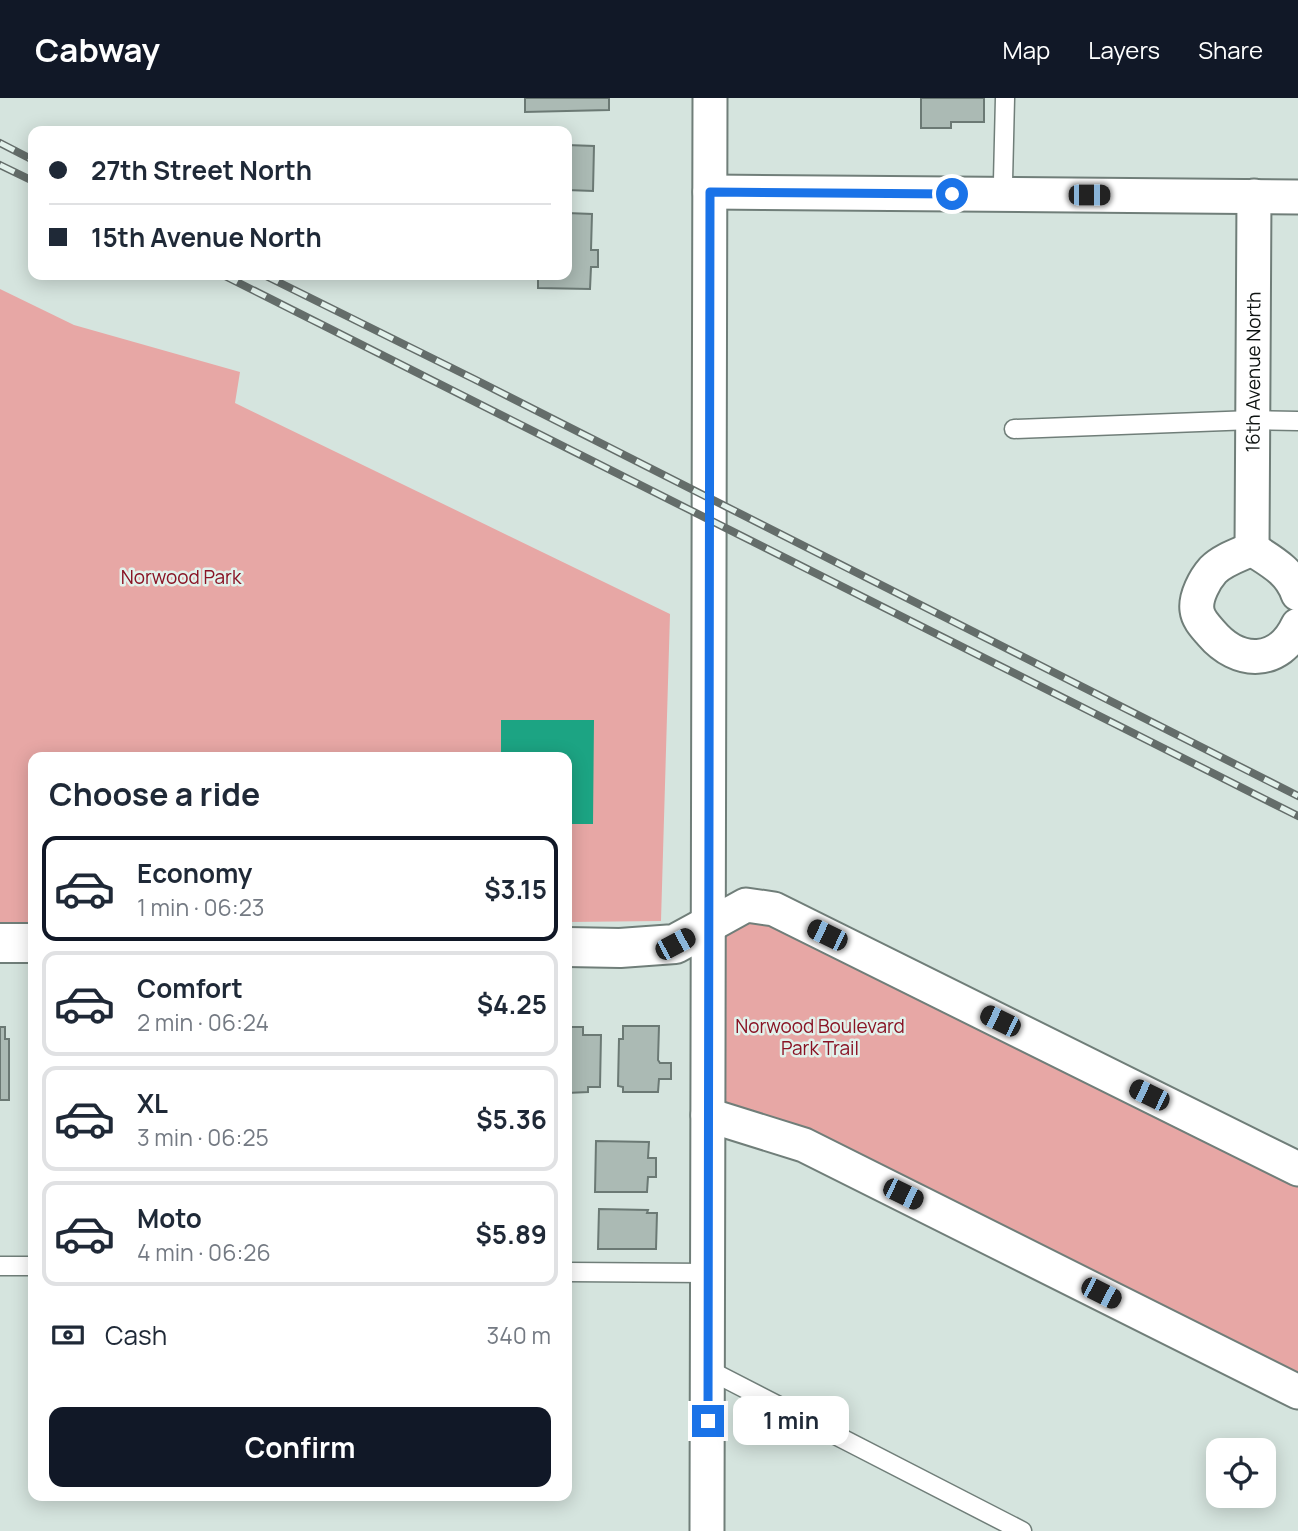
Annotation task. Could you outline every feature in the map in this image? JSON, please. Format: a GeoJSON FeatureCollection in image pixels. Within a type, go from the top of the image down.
{"type":"FeatureCollection","features":[{"type":"Feature","properties":{"kind":"street"},"geometry":{"type":"LineString","coordinates":[[707,1531],[710,98]]}},
{"type":"Feature","properties":{"kind":"street"},"geometry":{"type":"LineString","coordinates":[[710,192],[1298,197]]}},
{"type":"Feature","properties":{"kind":"street","name":"16th Avenue North"},"geometry":{"type":"LineString","coordinates":[[1252,550],[1254,196]]}},
{"type":"Feature","properties":{"kind":"street"},"geometry":{"type":"LineString","coordinates":[[1298,594],[1294,582],[1280,568],[1252,550],[1221,564],[1211,572],[1198,596],[1197,609],[1201,621],[1219,643],[1236,654],[1249,658],[1268,655],[1286,644],[1298,625]]}},
{"type":"Feature","properties":{"kind":"street"},"geometry":{"type":"LineString","coordinates":[[572,947],[620,948],[675,944],[746,905],[774,909],[1298,1169]]}},
{"type":"Feature","properties":{"kind":"street"},"geometry":{"type":"LineString","coordinates":[[0,943],[28,943]]}},
{"type":"Feature","properties":{"kind":"street"},"geometry":{"type":"LineString","coordinates":[[708,1115],[804,1145],[1298,1391]]}},
{"type":"Feature","properties":{"kind":"lane"},"geometry":{"type":"LineString","coordinates":[[1005,98],[1003,181],[1006,195]]}},
{"type":"Feature","properties":{"kind":"lane"},"geometry":{"type":"LineString","coordinates":[[1014,429],[1252,420],[1298,421]]}},
{"type":"Feature","properties":{"kind":"lane"},"geometry":{"type":"LineString","coordinates":[[0,1266],[28,1266]]}},
{"type":"Feature","properties":{"kind":"lane"},"geometry":{"type":"LineString","coordinates":[[572,1272],[708,1273]]}},
{"type":"Feature","properties":{"kind":"lane"},"geometry":{"type":"LineString","coordinates":[[707,1369],[1022,1531]]}},
{"type":"Feature","properties":{"kind":"green space","name":"Norwood Park"},"geometry":{"type":"Polygon","coordinates":[[[0,289],[74,325],[240,372],[235,403],[670,614],[661,921],[572,922],[572,752],[28,752],[28,926],[0,927],[0,289]]]}},
{"type":"Feature","properties":{"kind":"green space","name":"Norwood Boulevard Park Trail"},"geometry":{"type":"Polygon","coordinates":[[[746,905],[1298,1169],[1298,1379],[723,1103],[724,936],[746,905]]]}},
{"type":"Feature","properties":{"kind":"shaded area"},"geometry":{"type":"Polygon","coordinates":[[[501,720],[594,720],[593,824],[572,824],[572,752],[501,752],[501,720]]]}},
{"type":"Feature","properties":{"kind":"building"},"geometry":{"type":"Polygon","coordinates":[[[525,98],[609,98],[609,110],[525,112],[525,98]]]}},
{"type":"Feature","properties":{"kind":"building"},"geometry":{"type":"Polygon","coordinates":[[[921,98],[984,98],[984,122],[951,122],[951,128],[921,128],[921,98]]]}},
{"type":"Feature","properties":{"kind":"building"},"geometry":{"type":"Polygon","coordinates":[[[572,145],[594,146],[593,191],[572,190],[572,145]]]}},
{"type":"Feature","properties":{"kind":"building"},"geometry":{"type":"Polygon","coordinates":[[[572,213],[592,214],[591,250],[598,250],[598,267],[591,267],[590,289],[538,288],[538,280],[572,280],[572,213]]]}},
{"type":"Feature","properties":{"kind":"building"},"geometry":{"type":"Polygon","coordinates":[[[623,1026],[659,1026],[658,1060],[660,1063],[671,1063],[671,1079],[659,1079],[658,1092],[623,1092],[623,1087],[618,1086],[619,1039],[623,1039],[623,1026]]]}},
{"type":"Feature","properties":{"kind":"building"},"geometry":{"type":"Polygon","coordinates":[[[0,1027],[5,1027],[5,1039],[9,1039],[9,1100],[0,1100],[0,1027]]]}},
{"type":"Feature","properties":{"kind":"building"},"geometry":{"type":"Polygon","coordinates":[[[572,1027],[583,1027],[583,1035],[601,1035],[600,1087],[588,1087],[588,1092],[572,1093],[572,1027]]]}},
{"type":"Feature","properties":{"kind":"building"},"geometry":{"type":"Polygon","coordinates":[[[596,1141],[649,1142],[648,1158],[656,1158],[656,1177],[648,1177],[647,1192],[595,1192],[596,1141]]]}},
{"type":"Feature","properties":{"kind":"building"},"geometry":{"type":"Polygon","coordinates":[[[599,1209],[648,1210],[647,1213],[657,1213],[656,1249],[598,1249],[599,1209]]]}},
{"type":"Feature","properties":{"kind":"railway"},"geometry":{"type":"LineString","coordinates":[[0,143],[28,157]]}},
{"type":"Feature","properties":{"kind":"railway"},"geometry":{"type":"LineString","coordinates":[[0,165],[28,179]]}},
{"type":"Feature","properties":{"kind":"railway"},"geometry":{"type":"LineString","coordinates":[[233,280],[1298,816]]}},
{"type":"Feature","properties":{"kind":"railway"},"geometry":{"type":"LineString","coordinates":[[274,280],[1298,796]]}},
{"type":"Feature","properties":{"kind":"route"},"geometry":{"type":"LineString","coordinates":[[708,1421],[710,192],[952,194]]}}]}
